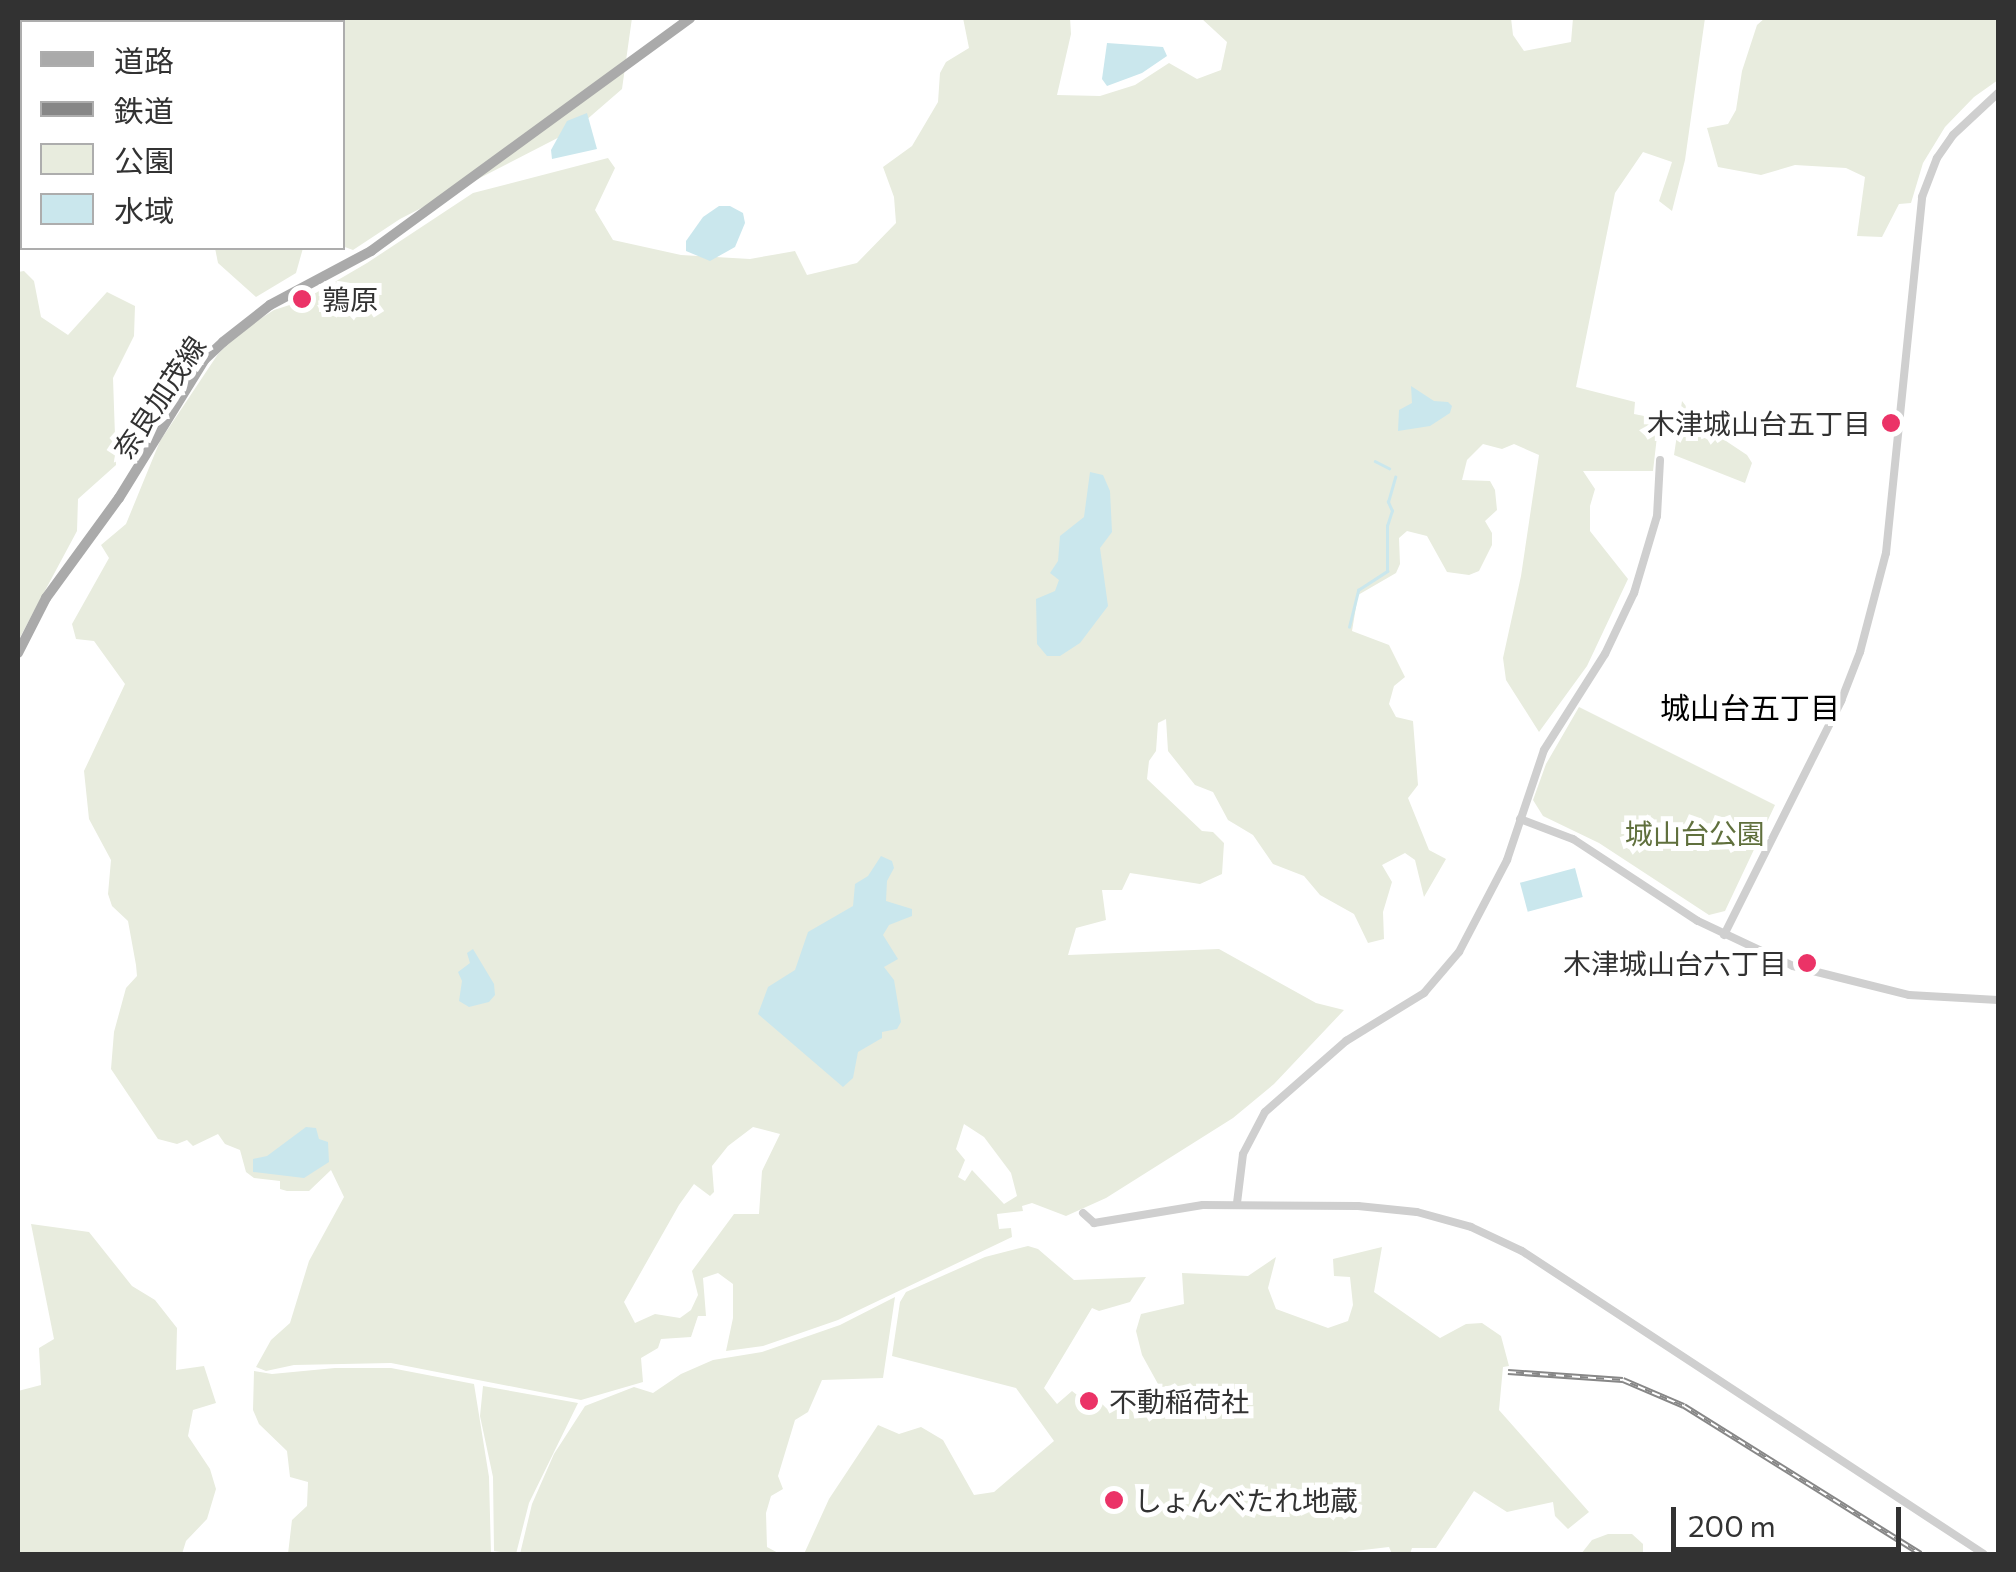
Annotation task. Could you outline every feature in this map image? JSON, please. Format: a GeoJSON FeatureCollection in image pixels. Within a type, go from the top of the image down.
{"type":"FeatureCollection","features":[{"type":"Feature","properties":{"kind":"main road","name":"奈良加茂線"},"geometry":{"type":"LineString","coordinates":[[18,653],[46,598],[119,498],[198,370],[223,342],[270,306],[398,232],[690,18]]}},
{"type":"Feature","properties":{"kind":"street"},"geometry":{"type":"LineString","coordinates":[[1724,935],[1840,702],[1860,652],[1886,553],[1922,197],[1952,134],[1998,92]]}},
{"type":"Feature","properties":{"kind":"street"},"geometry":{"type":"LineString","coordinates":[[1237,1204],[1242,1154],[1261,1118],[1346,1040],[1440,979],[1494,888],[1544,750],[1605,654],[1634,593],[1656,516],[1660,460]]}},
{"type":"Feature","properties":{"kind":"street"},"geometry":{"type":"LineString","coordinates":[[1520,819],[1573,839],[1724,935],[1792,966],[1876,990],[1998,1000]]}},
{"type":"Feature","properties":{"kind":"street"},"geometry":{"type":"LineString","coordinates":[[1083,1213],[1094,1223],[1154,1210],[1237,1204],[1391,1208],[1456,1222],[1502,1240],[1984,1554]]}},
{"type":"Feature","properties":{"kind":"green space"},"geometry":{"type":"Polygon","coordinates":[[[632,18],[622,89],[577,128],[400,219],[353,250],[345,247],[345,20],[154,20],[632,18]]]}},
{"type":"Feature","properties":{"kind":"green space"},"geometry":{"type":"Polygon","coordinates":[[[963,18],[1070,18],[1071,34],[1057,95],[1100,96],[1135,85],[1169,63],[1197,79],[1221,70],[1227,42],[1201,18],[1511,18],[1513,35],[1524,51],[1571,42],[1573,18],[1705,18],[1685,160],[1672,211],[1659,201],[1672,162],[1643,152],[1615,193],[1576,387],[1635,402],[1634,414],[1659,419],[1653,471],[1583,471],[1595,489],[1590,531],[1628,579],[1587,666],[1539,732],[1506,680],[1503,658],[1521,576],[1539,455],[1514,444],[1502,449],[1483,444],[1467,460],[1462,480],[1490,481],[1495,490],[1497,510],[1485,521],[1492,533],[1492,545],[1479,571],[1469,575],[1447,572],[1427,536],[1407,531],[1399,538],[1400,564],[1396,573],[1358,595],[1352,631],[1389,645],[1405,677],[1394,686],[1389,704],[1396,717],[1413,721],[1418,785],[1408,798],[1429,850],[1446,859],[1424,897],[1415,860],[1405,853],[1382,865],[1392,882],[1383,912],[1384,939],[1368,943],[1354,914],[1320,895],[1304,876],[1273,864],[1253,835],[1228,820],[1213,792],[1195,785],[1168,751],[1166,719],[1158,723],[1156,751],[1149,761],[1147,779],[1202,831],[1213,832],[1224,843],[1222,874],[1200,884],[1130,873],[1122,890],[1102,890],[1106,920],[1076,928],[1068,955],[1219,949],[1316,1003],[1344,1010],[1274,1084],[1233,1118],[1106,1198],[1066,1216],[1032,1203],[1022,1206],[1023,1211],[997,1214],[999,1229],[1011,1228],[1012,1237],[838,1320],[763,1346],[726,1351],[733,1318],[733,1284],[718,1273],[703,1278],[706,1316],[698,1316],[691,1337],[661,1339],[658,1348],[641,1358],[643,1382],[581,1400],[391,1363],[294,1365],[266,1371],[256,1367],[271,1340],[290,1323],[309,1261],[344,1197],[331,1170],[309,1191],[287,1191],[280,1189],[280,1181],[254,1178],[246,1172],[240,1150],[225,1144],[218,1134],[193,1146],[187,1140],[177,1144],[158,1139],[111,1069],[114,1032],[126,988],[137,976],[128,921],[112,906],[108,894],[111,860],[89,819],[84,771],[125,684],[94,641],[76,639],[72,624],[109,558],[101,545],[126,524],[160,441],[218,354],[241,331],[367,263],[473,193],[608,158],[615,168],[595,210],[613,240],[681,255],[750,259],[795,251],[807,275],[857,263],[896,223],[894,197],[883,167],[912,146],[938,102],[940,73],[946,62],[969,48],[963,18]],[[964,1124],[956,1149],[965,1160],[958,1177],[965,1181],[972,1170],[1004,1204],[1017,1196],[1011,1173],[984,1137],[964,1124]],[[753,1127],[728,1146],[712,1166],[714,1192],[710,1196],[694,1184],[679,1205],[624,1302],[635,1323],[655,1314],[680,1318],[691,1310],[698,1295],[692,1271],[734,1214],[759,1214],[762,1171],[780,1134],[753,1127]]]}},
{"type":"Feature","properties":{"kind":"green space"},"geometry":{"type":"Polygon","coordinates":[[[1765,18],[1998,18],[1998,80],[1974,97],[1945,127],[1923,163],[1911,203],[1899,204],[1882,237],[1857,236],[1865,177],[1846,168],[1795,165],[1761,175],[1718,167],[1707,128],[1728,124],[1736,110],[1742,71],[1757,25],[1765,18]]]}},
{"type":"Feature","properties":{"kind":"green space"},"geometry":{"type":"Polygon","coordinates":[[[215,250],[302,250],[296,273],[256,297],[218,263],[215,250]]]}},
{"type":"Feature","properties":{"kind":"green space"},"geometry":{"type":"Polygon","coordinates":[[[24,271],[34,281],[41,317],[68,335],[107,292],[135,306],[134,336],[113,378],[116,465],[78,499],[77,531],[18,641],[18,272],[24,271]]]}},
{"type":"Feature","properties":{"kind":"green space"},"geometry":{"type":"Polygon","coordinates":[[[1682,401],[1699,423],[1747,455],[1752,463],[1745,483],[1674,455],[1682,401]]]}},
{"type":"Feature","properties":{"kind":"green space","name":"城山台公園"},"geometry":{"type":"Polygon","coordinates":[[[1579,707],[1775,805],[1725,911],[1709,915],[1599,843],[1543,816],[1533,800],[1546,764],[1579,707]]]}},
{"type":"Feature","properties":{"kind":"green space"},"geometry":{"type":"Polygon","coordinates":[[[31,1224],[89,1232],[132,1286],[155,1300],[177,1328],[176,1370],[204,1366],[216,1403],[193,1410],[188,1436],[210,1469],[216,1489],[207,1519],[186,1541],[182,1554],[18,1554],[18,1391],[41,1385],[39,1348],[54,1339],[31,1224]]]}},
{"type":"Feature","properties":{"kind":"green space"},"geometry":{"type":"Polygon","coordinates":[[[1028,1246],[1038,1249],[1074,1280],[1146,1277],[1130,1302],[1099,1311],[1092,1308],[1044,1388],[1057,1404],[1072,1391],[1091,1406],[1124,1399],[1145,1405],[1160,1401],[1158,1384],[1142,1355],[1136,1331],[1141,1314],[1184,1304],[1182,1273],[1248,1276],[1276,1257],[1268,1288],[1276,1309],[1328,1328],[1348,1321],[1353,1305],[1350,1277],[1334,1276],[1333,1259],[1382,1247],[1374,1292],[1440,1338],[1466,1324],[1482,1323],[1501,1336],[1509,1366],[1503,1367],[1499,1410],[1589,1512],[1568,1529],[1555,1516],[1553,1502],[1507,1512],[1474,1491],[1436,1548],[1412,1548],[1410,1554],[1392,1554],[1389,1547],[1329,1554],[804,1554],[829,1499],[878,1425],[899,1434],[921,1427],[943,1440],[974,1495],[994,1492],[1054,1441],[1016,1388],[892,1356],[900,1302],[906,1292],[985,1257],[1028,1246]]]}},
{"type":"Feature","properties":{"kind":"green space"},"geometry":{"type":"Polygon","coordinates":[[[895,1297],[883,1378],[822,1380],[808,1412],[795,1420],[778,1476],[783,1489],[771,1496],[766,1513],[767,1547],[780,1554],[520,1554],[532,1504],[554,1454],[585,1406],[634,1387],[653,1393],[681,1374],[713,1360],[762,1352],[840,1325],[895,1297]]]}},
{"type":"Feature","properties":{"kind":"green space"},"geometry":{"type":"Polygon","coordinates":[[[391,1368],[474,1384],[489,1477],[491,1554],[288,1554],[292,1520],[307,1506],[308,1482],[290,1477],[287,1451],[259,1424],[253,1410],[254,1371],[272,1374],[391,1368]]]}},
{"type":"Feature","properties":{"kind":"green space"},"geometry":{"type":"Polygon","coordinates":[[[483,1386],[578,1403],[529,1503],[516,1554],[494,1551],[493,1477],[480,1416],[483,1386]]]}},
{"type":"Feature","properties":{"kind":"green space"},"geometry":{"type":"Polygon","coordinates":[[[1608,1534],[1632,1534],[1643,1544],[1643,1554],[1581,1554],[1592,1540],[1608,1534]]]}},
{"type":"Feature","properties":{"kind":"water"},"geometry":{"type":"Polygon","coordinates":[[[1107,43],[1163,47],[1167,56],[1142,73],[1107,86],[1102,79],[1107,43]]]}},
{"type":"Feature","properties":{"kind":"water"},"geometry":{"type":"Polygon","coordinates":[[[587,113],[597,149],[552,159],[551,150],[567,121],[587,113]]]}},
{"type":"Feature","properties":{"kind":"water"},"geometry":{"type":"Polygon","coordinates":[[[719,206],[730,206],[743,213],[745,223],[735,247],[710,261],[686,251],[686,241],[703,217],[719,206]]]}},
{"type":"Feature","properties":{"kind":"water"},"geometry":{"type":"Polygon","coordinates":[[[1411,386],[1434,401],[1448,402],[1452,406],[1450,413],[1430,426],[1398,431],[1399,410],[1412,403],[1411,386]]]}},
{"type":"Feature","properties":{"kind":"water"},"geometry":{"type":"Polygon","coordinates":[[[1090,472],[1103,475],[1110,491],[1112,532],[1100,548],[1108,606],[1080,643],[1060,656],[1047,656],[1037,644],[1036,599],[1055,591],[1059,580],[1050,573],[1058,561],[1060,536],[1084,517],[1090,472]]]}},
{"type":"Feature","properties":{"kind":"water"},"geometry":{"type":"Polygon","coordinates":[[[881,856],[892,861],[894,868],[887,881],[886,901],[912,909],[912,916],[889,925],[883,935],[898,959],[884,967],[894,980],[901,1022],[897,1029],[882,1032],[882,1038],[858,1052],[853,1078],[843,1087],[758,1014],[768,987],[795,970],[808,932],[853,906],[855,884],[868,876],[881,856]]]}},
{"type":"Feature","properties":{"kind":"water"},"geometry":{"type":"Polygon","coordinates":[[[1575,868],[1583,897],[1528,912],[1520,883],[1575,868]]]}},
{"type":"Feature","properties":{"kind":"water"},"geometry":{"type":"Polygon","coordinates":[[[473,949],[494,984],[495,995],[489,1002],[469,1007],[459,1001],[462,981],[458,972],[470,963],[467,953],[473,949]]]}},
{"type":"Feature","properties":{"kind":"water"},"geometry":{"type":"Polygon","coordinates":[[[306,1127],[316,1128],[319,1139],[328,1142],[329,1162],[304,1178],[253,1172],[253,1159],[267,1156],[306,1127]]]}},
{"type":"Feature","properties":{"kind":"waterway"},"geometry":{"type":"LineString","coordinates":[[1375,461],[1389,468]]}},
{"type":"Feature","properties":{"kind":"waterway"},"geometry":{"type":"LineString","coordinates":[[1349,627],[1358,590],[1387,571],[1387,526],[1392,511],[1388,502],[1395,477]]}},
{"type":"Feature","properties":{"kind":"railway"},"geometry":{"type":"LineString","coordinates":[[1508,1372],[1623,1380],[1684,1406],[1921,1554]]}},
{"type":"Feature","properties":{"kind":"place","name":"鶉原"},"geometry":{"type":"Point","coordinates":[302,299]}},
{"type":"Feature","properties":{"kind":"place","name":"木津城山台五丁目"},"geometry":{"type":"Point","coordinates":[1891,423]}},
{"type":"Feature","properties":{"kind":"place","name":"木津城山台六丁目"},"geometry":{"type":"Point","coordinates":[1807,963]}},
{"type":"Feature","properties":{"kind":"place","name":"不動稲荷社"},"geometry":{"type":"Point","coordinates":[1089,1401]}},
{"type":"Feature","properties":{"kind":"place","name":"しょんべたれ地蔵"},"geometry":{"type":"Point","coordinates":[1114,1500]}},
{"type":"Feature","properties":{"kind":"district","name":"城山台五丁目"},"geometry":{"type":"Point","coordinates":[1750,707]}}]}
